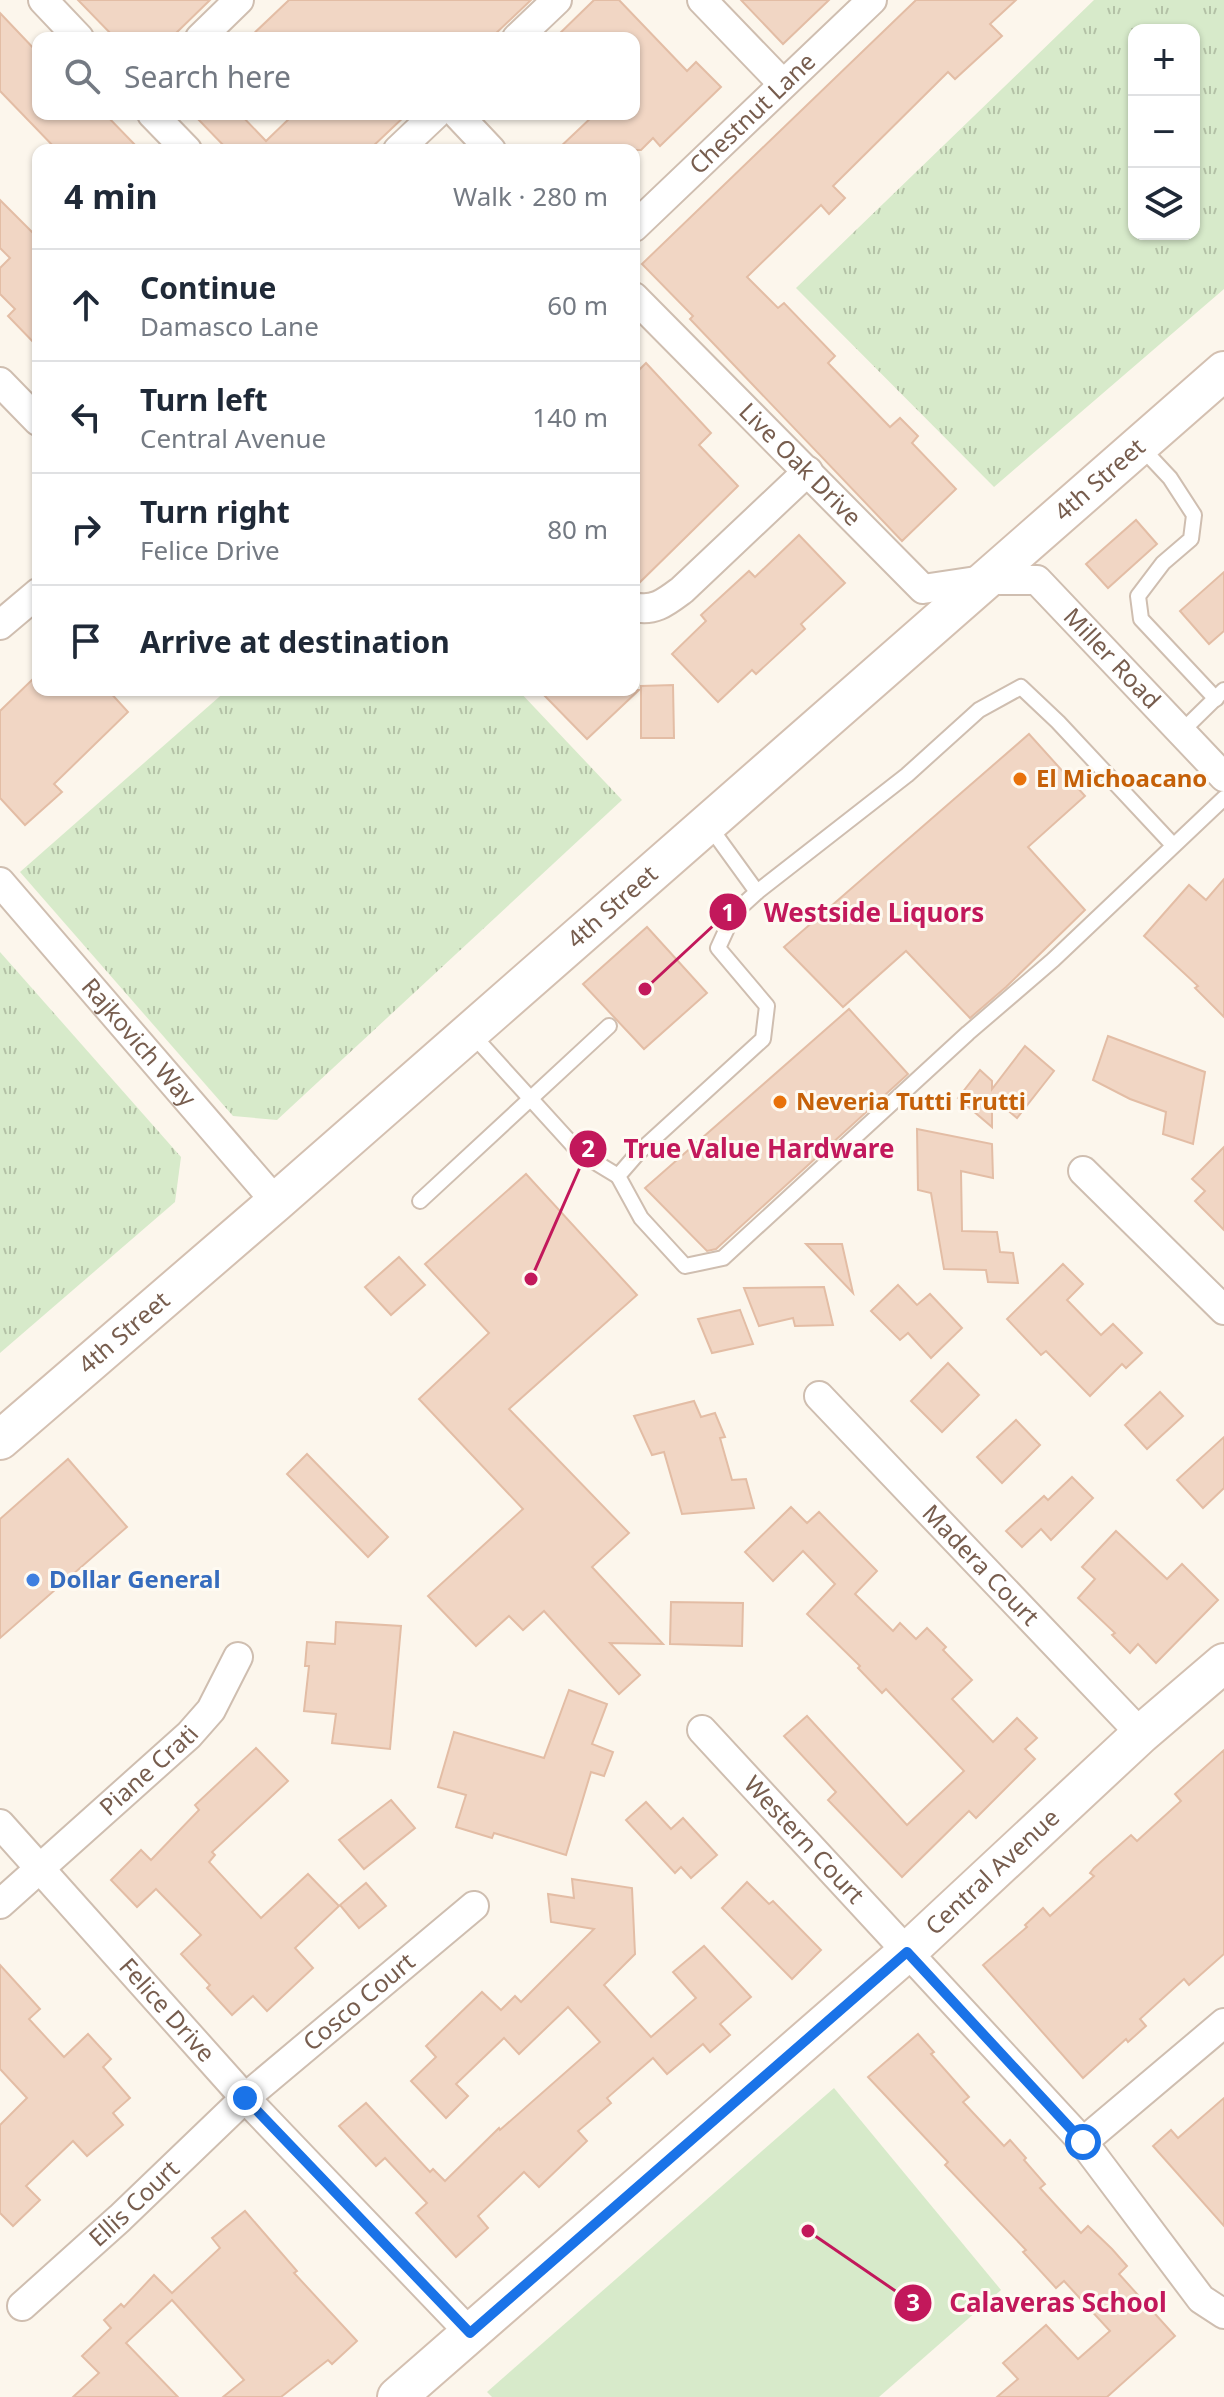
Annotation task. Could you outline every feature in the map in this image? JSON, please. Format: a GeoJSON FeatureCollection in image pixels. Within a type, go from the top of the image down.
{"type":"FeatureCollection","features":[{"type":"Feature","properties":{"kind":"main road","name":"4th Street"},"geometry":{"type":"LineString","coordinates":[[0,1440],[1224,371]]}},
{"type":"Feature","properties":{"kind":"main road","name":"Central Avenue"},"geometry":{"type":"LineString","coordinates":[[397,2397],[907,1952],[1141,1734],[1224,1663]]}},
{"type":"Feature","properties":{"kind":"street"},"geometry":{"type":"LineString","coordinates":[[43,0],[73,32]]}},
{"type":"Feature","properties":{"kind":"street"},"geometry":{"type":"LineString","coordinates":[[206,32],[239,0]]}},
{"type":"Feature","properties":{"kind":"street"},"geometry":{"type":"LineString","coordinates":[[523,32],[557,0]]}},
{"type":"Feature","properties":{"kind":"street"},"geometry":{"type":"LineString","coordinates":[[702,0],[783,84]]}},
{"type":"Feature","properties":{"kind":"street","name":"Chestnut Lane"},"geometry":{"type":"LineString","coordinates":[[640,221],[872,0]]}},
{"type":"Feature","properties":{"kind":"street"},"geometry":{"type":"LineString","coordinates":[[158,120],[181,144]]}},
{"type":"Feature","properties":{"kind":"street"},"geometry":{"type":"LineString","coordinates":[[404,144],[430,120]]}},
{"type":"Feature","properties":{"kind":"street"},"geometry":{"type":"LineString","coordinates":[[463,120],[485,144]]}},
{"type":"Feature","properties":{"kind":"street","name":"Live Oak Drive"},"geometry":{"type":"LineString","coordinates":[[640,303],[923,589],[983,580]]}},
{"type":"Feature","properties":{"kind":"street"},"geometry":{"type":"LineString","coordinates":[[0,382],[32,415]]}},
{"type":"Feature","properties":{"kind":"street"},"geometry":{"type":"LineString","coordinates":[[640,608],[648,609],[664,604],[682,590],[808,471]]}},
{"type":"Feature","properties":{"kind":"street","name":"Miller Road"},"geometry":{"type":"LineString","coordinates":[[983,580],[1037,580],[1224,777]]}},
{"type":"Feature","properties":{"kind":"street"},"geometry":{"type":"LineString","coordinates":[[0,625],[32,598]]}},
{"type":"Feature","properties":{"kind":"street","name":"Rajkovich Way"},"geometry":{"type":"LineString","coordinates":[[0,882],[276,1202]]}},
{"type":"Feature","properties":{"kind":"street"},"geometry":{"type":"LineString","coordinates":[[1083,1171],[1224,1310]]}},
{"type":"Feature","properties":{"kind":"street","name":"Madera Court"},"geometry":{"type":"LineString","coordinates":[[819,1396],[1141,1734]]}},
{"type":"Feature","properties":{"kind":"street","name":"Piane Crati"},"geometry":{"type":"LineString","coordinates":[[0,1904],[189,1735],[211,1710],[238,1657]]}},
{"type":"Feature","properties":{"kind":"street","name":"Western Court"},"geometry":{"type":"LineString","coordinates":[[702,1730],[1083,2142],[1201,2299],[1224,2314]]}},
{"type":"Feature","properties":{"kind":"street","name":"Felice Drive"},"geometry":{"type":"LineString","coordinates":[[0,1824],[245,2098],[470,2333]]}},
{"type":"Feature","properties":{"kind":"street","name":"Cosco Court"},"geometry":{"type":"LineString","coordinates":[[245,2098],[474,1906]]}},
{"type":"Feature","properties":{"kind":"street"},"geometry":{"type":"LineString","coordinates":[[1083,2142],[1224,2023]]}},
{"type":"Feature","properties":{"kind":"street","name":"Ellis Court"},"geometry":{"type":"LineString","coordinates":[[22,2306],[120,2218],[245,2098]]}},
{"type":"Feature","properties":{"kind":"lane"},"geometry":{"type":"LineString","coordinates":[[1140,445],[1170,478],[1194,515],[1191,539],[1163,563],[1138,596],[1141,619],[1220,694],[1180,733]]}},
{"type":"Feature","properties":{"kind":"lane"},"geometry":{"type":"LineString","coordinates":[[618,1176],[638,1153],[763,1039],[767,1006],[718,948],[734,913],[907,775],[979,710],[1021,687],[1173,845]]}},
{"type":"Feature","properties":{"kind":"lane"},"geometry":{"type":"LineString","coordinates":[[470,1031],[580,1153],[618,1176],[641,1218],[685,1266],[723,1258],[968,1033],[1053,960],[1224,798]]}},
{"type":"Feature","properties":{"kind":"lane"},"geometry":{"type":"LineString","coordinates":[[707,823],[757,892]]}},
{"type":"Feature","properties":{"kind":"lane"},"geometry":{"type":"LineString","coordinates":[[420,1201],[609,1026]]}},
{"type":"Feature","properties":{"kind":"green space"},"geometry":{"type":"Polygon","coordinates":[[[1094,0],[1224,0],[1224,289],[994,487],[796,288],[1094,0]]]}},
{"type":"Feature","properties":{"kind":"green space"},"geometry":{"type":"Polygon","coordinates":[[[220,696],[524,696],[622,800],[277,1120],[233,1116],[20,872],[220,696]]]}},
{"type":"Feature","properties":{"kind":"green space"},"geometry":{"type":"Polygon","coordinates":[[[0,952],[181,1157],[175,1202],[0,1353],[0,952]]]}},
{"type":"Feature","properties":{"kind":"green space"},"geometry":{"type":"Polygon","coordinates":[[[834,2088],[1001,2290],[879,2397],[492,2397],[487,2392],[834,2088]]]}},
{"type":"Feature","properties":{"kind":"building"},"geometry":{"type":"Polygon","coordinates":[[[78,0],[210,0],[177,32],[109,32],[78,0]]]}},
{"type":"Feature","properties":{"kind":"building"},"geometry":{"type":"Polygon","coordinates":[[[289,0],[531,0],[497,32],[255,32],[289,0]]]}},
{"type":"Feature","properties":{"kind":"building"},"geometry":{"type":"Polygon","coordinates":[[[594,0],[619,0],[687,71],[696,62],[721,87],[660,146],[653,138],[641,150],[640,144],[563,144],[589,120],[640,120],[640,32],[561,32],[594,0]]]}},
{"type":"Feature","properties":{"kind":"building"},"geometry":{"type":"Polygon","coordinates":[[[741,0],[829,0],[783,44],[741,0]]]}},
{"type":"Feature","properties":{"kind":"building"},"geometry":{"type":"Polygon","coordinates":[[[916,0],[1016,0],[990,24],[1002,36],[955,79],[948,72],[833,186],[845,198],[829,214],[821,205],[747,277],[778,308],[784,303],[835,356],[828,363],[890,427],[900,418],[918,436],[912,443],[956,489],[902,541],[690,319],[693,316],[642,264],[916,0]]]}},
{"type":"Feature","properties":{"kind":"building"},"geometry":{"type":"Polygon","coordinates":[[[0,13],[32,47],[32,120],[111,120],[134,144],[51,144],[0,91],[0,13]]]}},
{"type":"Feature","properties":{"kind":"building"},"geometry":{"type":"Polygon","coordinates":[[[199,120],[246,120],[266,141],[288,120],[401,120],[375,144],[222,144],[199,120]]]}},
{"type":"Feature","properties":{"kind":"building"},"geometry":{"type":"Polygon","coordinates":[[[0,200],[32,232],[32,341],[8,316],[15,309],[0,294],[0,268],[10,258],[0,248],[0,200]]]}},
{"type":"Feature","properties":{"kind":"building"},"geometry":{"type":"Polygon","coordinates":[[[646,363],[711,433],[699,445],[738,486],[640,582],[640,369],[646,363]]]}},
{"type":"Feature","properties":{"kind":"building"},"geometry":{"type":"Polygon","coordinates":[[[1136,520],[1157,544],[1108,588],[1086,564],[1136,520]]]}},
{"type":"Feature","properties":{"kind":"building"},"geometry":{"type":"Polygon","coordinates":[[[799,535],[845,583],[801,624],[805,629],[756,674],[752,670],[718,702],[672,654],[706,621],[701,615],[749,571],[755,577],[799,535]]]}},
{"type":"Feature","properties":{"kind":"building"},"geometry":{"type":"Polygon","coordinates":[[[1224,572],[1224,631],[1209,644],[1180,611],[1224,572]]]}},
{"type":"Feature","properties":{"kind":"building"},"geometry":{"type":"Polygon","coordinates":[[[32,680],[32,696],[113,696],[128,712],[54,784],[62,792],[25,825],[0,798],[0,711],[32,680]]]}},
{"type":"Feature","properties":{"kind":"building"},"geometry":{"type":"Polygon","coordinates":[[[673,685],[674,738],[641,738],[641,686],[673,685]]]}},
{"type":"Feature","properties":{"kind":"building"},"geometry":{"type":"Polygon","coordinates":[[[545,696],[633,696],[587,739],[545,696]]]}},
{"type":"Feature","properties":{"kind":"building"},"geometry":{"type":"Polygon","coordinates":[[[1029,734],[1085,796],[1028,847],[1085,910],[970,1018],[906,951],[843,1007],[784,947],[1029,734]]]}},
{"type":"Feature","properties":{"kind":"building"},"geometry":{"type":"Polygon","coordinates":[[[1224,879],[1224,1017],[1195,988],[1198,986],[1144,936],[1189,885],[1206,900],[1224,879]]]}},
{"type":"Feature","properties":{"kind":"building"},"geometry":{"type":"Polygon","coordinates":[[[647,927],[707,993],[644,1049],[583,984],[647,927]]]}},
{"type":"Feature","properties":{"kind":"building"},"geometry":{"type":"Polygon","coordinates":[[[849,1009],[908,1074],[716,1249],[707,1251],[645,1188],[849,1009]]]}},
{"type":"Feature","properties":{"kind":"building"},"geometry":{"type":"Polygon","coordinates":[[[1108,1036],[1205,1072],[1193,1144],[1163,1134],[1166,1112],[1130,1099],[1093,1080],[1108,1036]]]}},
{"type":"Feature","properties":{"kind":"building"},"geometry":{"type":"Polygon","coordinates":[[[1025,1046],[1054,1071],[1017,1118],[992,1097],[992,1127],[958,1098],[980,1070],[992,1081],[992,1089],[1025,1046]]]}},
{"type":"Feature","properties":{"kind":"building"},"geometry":{"type":"Polygon","coordinates":[[[917,1129],[992,1144],[993,1178],[961,1171],[962,1231],[997,1232],[1000,1252],[1013,1253],[1018,1283],[988,1282],[986,1270],[944,1269],[931,1193],[918,1190],[917,1129]]]}},
{"type":"Feature","properties":{"kind":"building"},"geometry":{"type":"Polygon","coordinates":[[[1224,1147],[1224,1230],[1195,1201],[1205,1191],[1192,1179],[1224,1147]]]}},
{"type":"Feature","properties":{"kind":"building"},"geometry":{"type":"Polygon","coordinates":[[[526,1174],[637,1295],[509,1409],[629,1533],[592,1567],[663,1644],[610,1643],[640,1675],[619,1694],[544,1611],[523,1630],[509,1616],[476,1646],[428,1596],[523,1509],[419,1399],[489,1333],[425,1264],[526,1174]]]}},
{"type":"Feature","properties":{"kind":"building"},"geometry":{"type":"Polygon","coordinates":[[[806,1244],[842,1244],[853,1293],[806,1244]]]}},
{"type":"Feature","properties":{"kind":"building"},"geometry":{"type":"Polygon","coordinates":[[[399,1257],[425,1285],[391,1315],[365,1287],[399,1257]]]}},
{"type":"Feature","properties":{"kind":"building"},"geometry":{"type":"Polygon","coordinates":[[[1063,1264],[1083,1284],[1067,1300],[1101,1335],[1113,1324],[1142,1353],[1126,1368],[1122,1364],[1090,1396],[1046,1351],[1041,1355],[1007,1319],[1063,1264]]]}},
{"type":"Feature","properties":{"kind":"building"},"geometry":{"type":"Polygon","coordinates":[[[898,1285],[917,1305],[930,1294],[962,1328],[931,1358],[908,1333],[900,1340],[871,1311],[898,1285]]]}},
{"type":"Feature","properties":{"kind":"building"},"geometry":{"type":"Polygon","coordinates":[[[824,1287],[833,1325],[795,1326],[793,1318],[759,1326],[744,1288],[824,1287]]]}},
{"type":"Feature","properties":{"kind":"building"},"geometry":{"type":"Polygon","coordinates":[[[740,1310],[753,1344],[712,1353],[698,1319],[740,1310]]]}},
{"type":"Feature","properties":{"kind":"building"},"geometry":{"type":"Polygon","coordinates":[[[948,1363],[979,1395],[942,1432],[911,1401],[948,1363]]]}},
{"type":"Feature","properties":{"kind":"building"},"geometry":{"type":"Polygon","coordinates":[[[1160,1392],[1183,1416],[1147,1449],[1125,1425],[1160,1392]]]}},
{"type":"Feature","properties":{"kind":"building"},"geometry":{"type":"Polygon","coordinates":[[[694,1401],[701,1417],[715,1413],[725,1437],[720,1438],[732,1480],[746,1479],[754,1508],[682,1514],[664,1452],[652,1455],[634,1416],[694,1401]]]}},
{"type":"Feature","properties":{"kind":"building"},"geometry":{"type":"Polygon","coordinates":[[[1016,1420],[1040,1445],[1002,1483],[977,1457],[1016,1420]]]}},
{"type":"Feature","properties":{"kind":"building"},"geometry":{"type":"Polygon","coordinates":[[[1224,1437],[1224,1488],[1203,1508],[1177,1480],[1224,1437]]]}},
{"type":"Feature","properties":{"kind":"building"},"geometry":{"type":"Polygon","coordinates":[[[307,1454],[388,1537],[368,1557],[287,1474],[307,1454]]]}},
{"type":"Feature","properties":{"kind":"building","name":"Dollar General"},"geometry":{"type":"Polygon","coordinates":[[[68,1459],[127,1527],[0,1638],[0,1519],[68,1459]]]}},
{"type":"Feature","properties":{"kind":"building"},"geometry":{"type":"Polygon","coordinates":[[[1072,1477],[1093,1498],[1051,1540],[1041,1529],[1022,1547],[1006,1531],[1044,1496],[1048,1500],[1072,1477]]]}},
{"type":"Feature","properties":{"kind":"building"},"geometry":{"type":"Polygon","coordinates":[[[791,1507],[807,1523],[819,1512],[877,1571],[855,1594],[893,1631],[900,1623],[916,1639],[927,1628],[946,1647],[943,1650],[972,1680],[952,1699],[993,1742],[1017,1718],[1037,1738],[1025,1749],[1035,1759],[976,1818],[969,1811],[902,1877],[828,1800],[836,1792],[784,1736],[807,1716],[907,1825],[964,1771],[886,1689],[882,1693],[858,1668],[860,1666],[807,1614],[835,1584],[803,1551],[773,1581],[745,1552],[791,1507]]]}},
{"type":"Feature","properties":{"kind":"building"},"geometry":{"type":"Polygon","coordinates":[[[1116,1531],[1167,1579],[1182,1564],[1218,1600],[1156,1663],[1138,1644],[1130,1653],[1112,1635],[1115,1633],[1078,1598],[1095,1579],[1082,1567],[1116,1531]]]}},
{"type":"Feature","properties":{"kind":"building"},"geometry":{"type":"Polygon","coordinates":[[[671,1602],[743,1603],[742,1646],[670,1644],[671,1602]]]}},
{"type":"Feature","properties":{"kind":"building"},"geometry":{"type":"Polygon","coordinates":[[[336,1622],[401,1626],[390,1749],[332,1743],[336,1714],[304,1711],[309,1666],[305,1666],[307,1642],[335,1644],[336,1622]]]}},
{"type":"Feature","properties":{"kind":"building"},"geometry":{"type":"Polygon","coordinates":[[[569,1690],[607,1704],[592,1744],[613,1752],[604,1776],[591,1772],[566,1855],[494,1833],[492,1838],[456,1827],[466,1795],[438,1787],[454,1732],[544,1758],[569,1690]]]}},
{"type":"Feature","properties":{"kind":"building"},"geometry":{"type":"Polygon","coordinates":[[[256,1748],[288,1781],[212,1852],[215,1855],[209,1862],[261,1918],[308,1874],[339,1906],[295,1948],[313,1968],[267,2011],[253,1996],[232,2015],[181,1954],[201,1935],[156,1889],[137,1907],[111,1880],[141,1850],[151,1860],[199,1810],[195,1805],[256,1748]]]}},
{"type":"Feature","properties":{"kind":"building"},"geometry":{"type":"Polygon","coordinates":[[[1224,1750],[1224,1954],[1189,1985],[1184,1979],[1140,2019],[1146,2026],[1128,2042],[1126,2039],[1083,2078],[983,1965],[1027,1927],[1025,1925],[1043,1908],[1050,1916],[1094,1876],[1090,1873],[1094,1868],[1131,1835],[1137,1841],[1181,1801],[1175,1794],[1224,1750]]]}},
{"type":"Feature","properties":{"kind":"building"},"geometry":{"type":"Polygon","coordinates":[[[391,1800],[415,1828],[364,1869],[339,1840],[391,1800]]]}},
{"type":"Feature","properties":{"kind":"building"},"geometry":{"type":"Polygon","coordinates":[[[646,1802],[671,1829],[683,1818],[717,1855],[691,1878],[681,1867],[675,1873],[626,1820],[646,1802]]]}},
{"type":"Feature","properties":{"kind":"building"},"geometry":{"type":"Polygon","coordinates":[[[572,1879],[632,1888],[635,1954],[604,1985],[651,2037],[696,1998],[673,1972],[704,1946],[751,1997],[720,2024],[730,2035],[710,2052],[703,2044],[667,2074],[653,2058],[607,2098],[611,2103],[578,2131],[587,2141],[539,2187],[524,2172],[478,2216],[488,2228],[456,2257],[416,2213],[427,2203],[385,2158],[376,2166],[339,2126],[366,2103],[430,2172],[433,2169],[445,2181],[499,2128],[600,2042],[568,2007],[519,2054],[504,2038],[456,2084],[468,2096],[446,2118],[411,2081],[436,2057],[426,2046],[482,1992],[501,2010],[515,1996],[521,2002],[594,1929],[551,1922],[548,1894],[574,1898],[572,1879]]]}},
{"type":"Feature","properties":{"kind":"building"},"geometry":{"type":"Polygon","coordinates":[[[747,1882],[769,1904],[773,1901],[821,1950],[792,1979],[722,1908],[747,1882]]]}},
{"type":"Feature","properties":{"kind":"building"},"geometry":{"type":"Polygon","coordinates":[[[366,1883],[386,1906],[359,1928],[340,1905],[366,1883]]]}},
{"type":"Feature","properties":{"kind":"building"},"geometry":{"type":"Polygon","coordinates":[[[0,1965],[40,2009],[29,2019],[64,2057],[88,2034],[111,2059],[103,2067],[130,2098],[113,2113],[123,2125],[87,2156],[73,2141],[26,2186],[40,2200],[13,2226],[0,2213],[0,2125],[27,2098],[0,2069],[0,1965]]]}},
{"type":"Feature","properties":{"kind":"building"},"geometry":{"type":"Polygon","coordinates":[[[918,2034],[934,2052],[931,2054],[969,2097],[963,2102],[1004,2146],[1010,2140],[1045,2184],[1040,2188],[1081,2233],[1088,2226],[1112,2249],[1127,2266],[1119,2274],[1175,2336],[1107,2397],[997,2397],[1018,2379],[1003,2363],[1046,2325],[1078,2359],[1110,2331],[1064,2281],[1056,2288],[1023,2252],[1026,2250],[945,2165],[948,2162],[868,2077],[918,2034]]]}},
{"type":"Feature","properties":{"kind":"building"},"geometry":{"type":"Polygon","coordinates":[[[1224,2098],[1224,2226],[1153,2146],[1171,2130],[1178,2138],[1224,2098]]]}},
{"type":"Feature","properties":{"kind":"building"},"geometry":{"type":"Polygon","coordinates":[[[245,2211],[297,2271],[294,2273],[357,2341],[332,2364],[328,2360],[281,2397],[223,2397],[244,2380],[172,2300],[126,2343],[178,2397],[73,2397],[99,2373],[82,2356],[111,2328],[104,2320],[121,2304],[124,2307],[154,2275],[172,2293],[220,2248],[212,2238],[245,2211]]]}},
{"type":"Feature","properties":{"kind":"place","name":"El Michoacano"},"geometry":{"type":"Point","coordinates":[1020,779]}},
{"type":"Feature","properties":{"kind":"place","name":"Westside Liquors"},"geometry":{"type":"Point","coordinates":[645,989]}},
{"type":"Feature","properties":{"kind":"place","name":"Neveria Tutti Frutti"},"geometry":{"type":"Point","coordinates":[780,1102]}},
{"type":"Feature","properties":{"kind":"place","name":"True Value Hardware"},"geometry":{"type":"Point","coordinates":[531,1279]}},
{"type":"Feature","properties":{"kind":"place","name":"Dollar General"},"geometry":{"type":"Point","coordinates":[33,1580]}},
{"type":"Feature","properties":{"kind":"place","name":"Calaveras School"},"geometry":{"type":"Point","coordinates":[808,2231]}},
{"type":"Feature","properties":{"kind":"route"},"geometry":{"type":"LineString","coordinates":[[245,2098],[470,2333],[907,1952],[1083,2142]]}}]}
